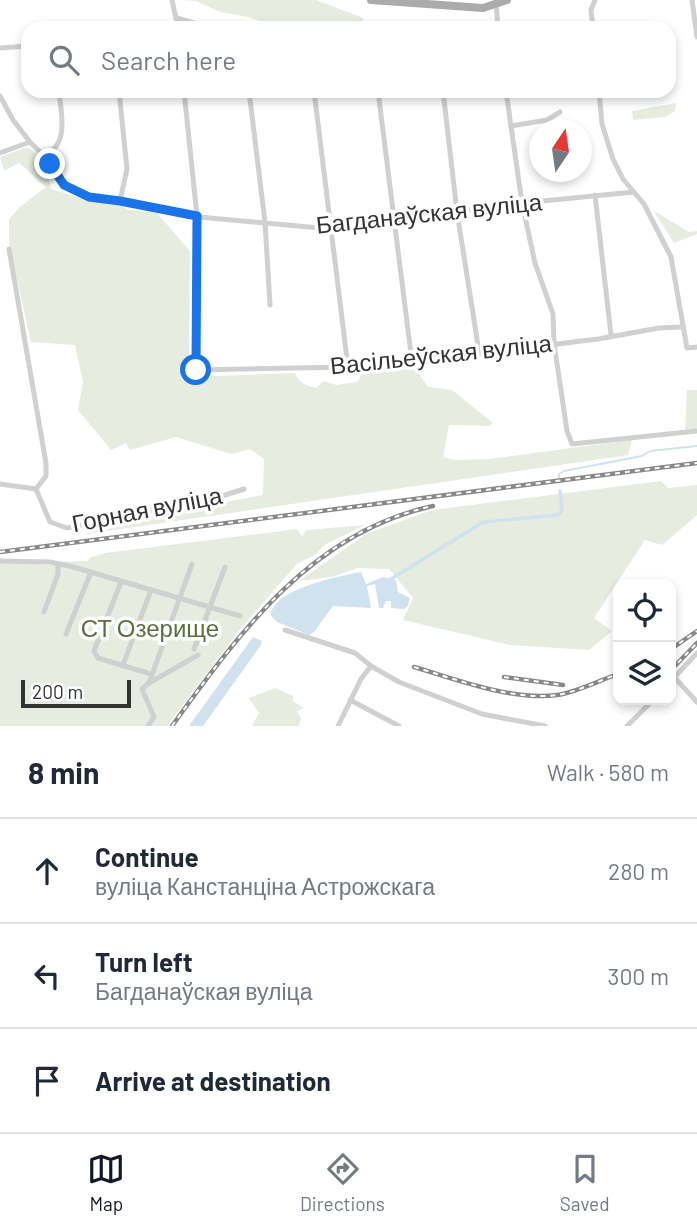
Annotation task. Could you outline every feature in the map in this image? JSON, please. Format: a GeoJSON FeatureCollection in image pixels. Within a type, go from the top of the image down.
{"type":"FeatureCollection","features":[{"type":"Feature","properties":{"kind":"main road"},"geometry":{"type":"LineString","coordinates":[[371,0],[483,8],[506,0]]}},
{"type":"Feature","properties":{"kind":"street"},"geometry":{"type":"LineString","coordinates":[[172,0],[177,21]]}},
{"type":"Feature","properties":{"kind":"street"},"geometry":{"type":"LineString","coordinates":[[592,21],[591,10],[595,0]]}},
{"type":"Feature","properties":{"kind":"street"},"geometry":{"type":"LineString","coordinates":[[692,0],[697,37]]}},
{"type":"Feature","properties":{"kind":"street"},"geometry":{"type":"LineString","coordinates":[[495,2],[497,21]]}},
{"type":"Feature","properties":{"kind":"street"},"geometry":{"type":"LineString","coordinates":[[177,18],[187,21]]}},
{"type":"Feature","properties":{"kind":"street"},"geometry":{"type":"LineString","coordinates":[[0,48],[21,46]]}},
{"type":"Feature","properties":{"kind":"street","name":"Багданаўская вуліца"},"geometry":{"type":"LineString","coordinates":[[0,96],[13,120],[69,189],[89,197],[197,216],[331,229],[522,203],[634,192]]}},
{"type":"Feature","properties":{"kind":"street"},"geometry":{"type":"LineString","coordinates":[[44,156],[55,148],[63,134],[60,98]]}},
{"type":"Feature","properties":{"kind":"street"},"geometry":{"type":"LineString","coordinates":[[120,98],[127,169],[120,201]]}},
{"type":"Feature","properties":{"kind":"street"},"geometry":{"type":"LineString","coordinates":[[185,98],[197,216]]}},
{"type":"Feature","properties":{"kind":"street"},"geometry":{"type":"LineString","coordinates":[[250,98],[265,222],[270,305]]}},
{"type":"Feature","properties":{"kind":"street"},"geometry":{"type":"LineString","coordinates":[[315,98],[348,367]]}},
{"type":"Feature","properties":{"kind":"street"},"geometry":{"type":"LineString","coordinates":[[379,98],[412,362]]}},
{"type":"Feature","properties":{"kind":"street"},"geometry":{"type":"LineString","coordinates":[[444,98],[457,212],[479,352]]}},
{"type":"Feature","properties":{"kind":"street"},"geometry":{"type":"LineString","coordinates":[[507,98],[522,203],[535,263],[553,314],[554,343],[567,432],[572,444],[697,430]]}},
{"type":"Feature","properties":{"kind":"street"},"geometry":{"type":"LineString","coordinates":[[600,98],[602,124],[613,159],[623,179],[658,228],[671,257],[687,348],[697,347]]}},
{"type":"Feature","properties":{"kind":"street"},"geometry":{"type":"LineString","coordinates":[[511,126],[547,120],[560,112]]}},
{"type":"Feature","properties":{"kind":"street"},"geometry":{"type":"LineString","coordinates":[[0,153],[30,142]]}},
{"type":"Feature","properties":{"kind":"street"},"geometry":{"type":"LineString","coordinates":[[615,192],[623,179]]}},
{"type":"Feature","properties":{"kind":"street"},"geometry":{"type":"LineString","coordinates":[[595,195],[611,335]]}},
{"type":"Feature","properties":{"kind":"street","name":"Васільеўская вуліца"},"geometry":{"type":"LineString","coordinates":[[197,216],[196,370],[348,367],[412,362],[598,339],[659,328],[684,327]]}},
{"type":"Feature","properties":{"kind":"street"},"geometry":{"type":"LineString","coordinates":[[0,484],[36,489],[46,476],[9,249]]}},
{"type":"Feature","properties":{"kind":"street","name":"Горная вуліца"},"geometry":{"type":"LineString","coordinates":[[36,489],[50,522],[75,528],[219,497],[244,489]]}},
{"type":"Feature","properties":{"kind":"street"},"geometry":{"type":"LineString","coordinates":[[0,561],[57,564],[240,616]]}},
{"type":"Feature","properties":{"kind":"street"},"geometry":{"type":"LineString","coordinates":[[44,612],[58,574],[57,564]]}},
{"type":"Feature","properties":{"kind":"street"},"geometry":{"type":"LineString","coordinates":[[149,683],[192,564]]}},
{"type":"Feature","properties":{"kind":"street"},"geometry":{"type":"LineString","coordinates":[[194,649],[225,567]]}},
{"type":"Feature","properties":{"kind":"street"},"geometry":{"type":"LineString","coordinates":[[66,634],[91,572]]}},
{"type":"Feature","properties":{"kind":"street"},"geometry":{"type":"LineString","coordinates":[[121,582],[94,652],[97,658],[151,674]]}},
{"type":"Feature","properties":{"kind":"street"},"geometry":{"type":"LineString","coordinates":[[123,665],[151,590]]}},
{"type":"Feature","properties":{"kind":"street"},"geometry":{"type":"LineString","coordinates":[[285,629],[348,651],[405,684],[482,714],[545,726]]}},
{"type":"Feature","properties":{"kind":"street"},"geometry":{"type":"LineString","coordinates":[[676,675],[697,653]]}},
{"type":"Feature","properties":{"kind":"street"},"geometry":{"type":"LineString","coordinates":[[148,726],[154,717],[142,690],[149,683],[198,655]]}},
{"type":"Feature","properties":{"kind":"street"},"geometry":{"type":"LineString","coordinates":[[338,726],[350,700],[372,666]]}},
{"type":"Feature","properties":{"kind":"street"},"geometry":{"type":"LineString","coordinates":[[676,683],[697,702]]}},
{"type":"Feature","properties":{"kind":"street"},"geometry":{"type":"LineString","coordinates":[[350,700],[399,726]]}},
{"type":"Feature","properties":{"kind":"street"},"geometry":{"type":"LineString","coordinates":[[627,726],[648,705]]}},
{"type":"Feature","properties":{"kind":"green space"},"geometry":{"type":"Polygon","coordinates":[[[180,0],[316,0],[363,18],[363,21],[260,21],[220,12],[196,1],[180,0]]]}},
{"type":"Feature","properties":{"kind":"green space"},"geometry":{"type":"Polygon","coordinates":[[[676,103],[675,111],[665,117],[633,120],[632,111],[676,103]]]}},
{"type":"Feature","properties":{"kind":"green space"},"geometry":{"type":"Polygon","coordinates":[[[27,147],[44,158],[51,189],[130,210],[157,213],[190,251],[189,377],[295,373],[301,382],[316,388],[323,381],[336,385],[357,382],[363,372],[414,367],[428,387],[452,390],[493,423],[489,426],[449,425],[443,457],[454,460],[489,459],[632,440],[628,455],[87,534],[89,528],[263,495],[264,459],[250,449],[231,454],[176,437],[130,450],[126,443],[111,450],[78,410],[83,382],[75,345],[31,342],[9,243],[9,219],[46,187],[19,163],[4,171],[0,157],[27,147]]]}},
{"type":"Feature","properties":{"kind":"green space"},"geometry":{"type":"Polygon","coordinates":[[[654,211],[689,232],[697,231],[697,234],[674,243],[654,211]]]}},
{"type":"Feature","properties":{"kind":"green space"},"geometry":{"type":"Polygon","coordinates":[[[687,390],[697,390],[697,429],[685,430],[687,390]]]}},
{"type":"Feature","properties":{"kind":"green space"},"geometry":{"type":"Polygon","coordinates":[[[661,481],[668,488],[697,485],[697,515],[662,545],[645,540],[620,579],[613,579],[613,589],[594,618],[612,631],[589,650],[510,645],[403,620],[413,598],[389,569],[357,568],[332,577],[299,581],[366,534],[432,510],[661,481]]]}},
{"type":"Feature","properties":{"kind":"green space","name":"СТ Озерище"},"geometry":{"type":"Polygon","coordinates":[[[365,525],[326,544],[316,554],[297,564],[242,627],[167,726],[0,726],[0,562],[52,565],[56,562],[88,561],[89,558],[105,553],[297,529],[302,537],[306,530],[365,525]]]}},
{"type":"Feature","properties":{"kind":"green space"},"geometry":{"type":"Polygon","coordinates":[[[275,688],[293,696],[293,701],[304,708],[297,711],[301,718],[299,726],[252,726],[259,713],[249,698],[275,688]]]}},
{"type":"Feature","properties":{"kind":"water"},"geometry":{"type":"Polygon","coordinates":[[[361,572],[366,584],[383,577],[396,580],[398,592],[410,598],[408,606],[404,609],[391,608],[391,601],[386,601],[383,608],[379,608],[375,584],[367,586],[371,608],[333,606],[309,635],[277,622],[271,616],[274,607],[282,598],[294,591],[361,572]]]}},
{"type":"Feature","properties":{"kind":"water"},"geometry":{"type":"Polygon","coordinates":[[[253,637],[262,641],[261,645],[203,726],[189,726],[253,637]]]}},
{"type":"Feature","properties":{"kind":"waterway"},"geometry":{"type":"LineString","coordinates":[[559,478],[559,474],[564,471],[642,456],[650,451],[697,446]]}},
{"type":"Feature","properties":{"kind":"waterway"},"geometry":{"type":"LineString","coordinates":[[391,579],[483,522],[558,515],[562,510],[560,491]]}},
{"type":"Feature","properties":{"kind":"railway"},"geometry":{"type":"LineString","coordinates":[[0,552],[697,463]]}},
{"type":"Feature","properties":{"kind":"railway"},"geometry":{"type":"LineString","coordinates":[[172,726],[253,622],[315,562],[351,538],[390,519],[433,506]]}},
{"type":"Feature","properties":{"kind":"railway"},"geometry":{"type":"LineString","coordinates":[[676,646],[697,631]]}},
{"type":"Feature","properties":{"kind":"railway"},"geometry":{"type":"LineString","coordinates":[[676,665],[697,643]]}},
{"type":"Feature","properties":{"kind":"railway"},"geometry":{"type":"LineString","coordinates":[[414,667],[484,688],[540,696],[572,691],[613,676]]}},
{"type":"Feature","properties":{"kind":"railway"},"geometry":{"type":"LineString","coordinates":[[504,677],[563,685]]}},
{"type":"Feature","properties":{"kind":"route"},"geometry":{"type":"LineString","coordinates":[[50,164],[64,185],[89,197],[197,216],[196,370]]}}]}
